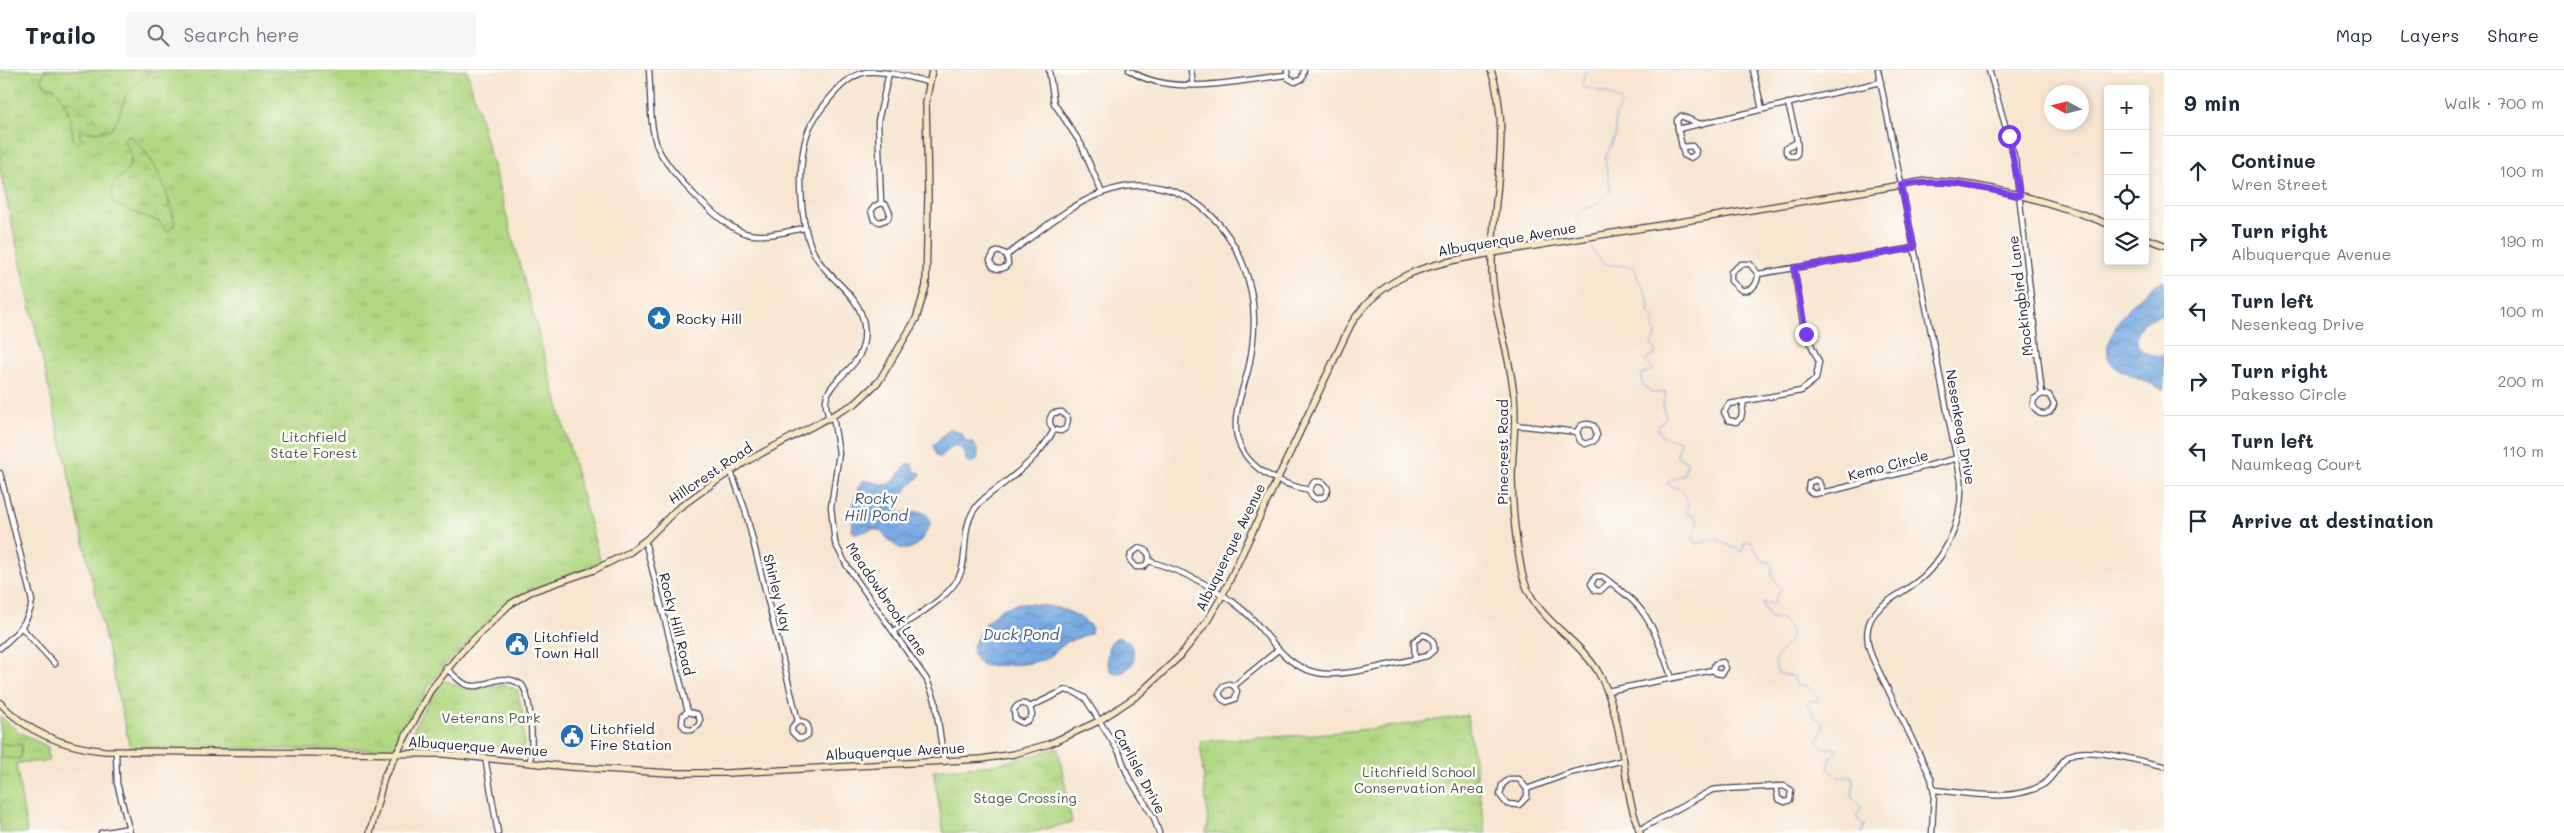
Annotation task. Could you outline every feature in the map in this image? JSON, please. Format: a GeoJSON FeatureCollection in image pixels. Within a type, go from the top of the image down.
{"type":"FeatureCollection","features":[{"type":"Feature","properties":{"kind":"street"},"geometry":{"type":"LineString","coordinates":[[648,70],[657,144],[664,160],[676,175],[723,222],[741,232],[765,235],[805,228]]}},
{"type":"Feature","properties":{"kind":"street","name":"Hillcrest Road"},"geometry":{"type":"LineString","coordinates":[[370,833],[382,785],[396,753],[430,691],[446,668],[496,616],[520,597],[611,563],[645,541],[676,510],[731,472],[760,454],[831,418],[856,403],[879,381],[906,338],[923,302],[928,247],[926,102],[932,70]]}},
{"type":"Feature","properties":{"kind":"street"},"geometry":{"type":"LineString","coordinates":[[1049,70],[1054,103],[1082,144],[1102,193]]}},
{"type":"Feature","properties":{"kind":"street"},"geometry":{"type":"LineString","coordinates":[[1129,70],[1147,80],[1162,84],[1192,85],[1287,73],[1292,82],[1298,82],[1304,76],[1304,70]]}},
{"type":"Feature","properties":{"kind":"street"},"geometry":{"type":"LineString","coordinates":[[1191,70],[1192,85]]}},
{"type":"Feature","properties":{"kind":"street","name":"Pinecrest Road"},"geometry":{"type":"LineString","coordinates":[[1491,70],[1498,92],[1502,120],[1492,253],[1493,290],[1510,365],[1516,425],[1512,478],[1526,587],[1541,612],[1590,660],[1607,691],[1620,736],[1630,798],[1639,832]]}},
{"type":"Feature","properties":{"kind":"street"},"geometry":{"type":"LineString","coordinates":[[1753,70],[1762,109]]}},
{"type":"Feature","properties":{"kind":"street","name":"Nesenkeag Drive"},"geometry":{"type":"LineString","coordinates":[[1878,70],[1958,458],[1961,500],[1956,525],[1947,546],[1925,576],[1880,606],[1872,617],[1868,630],[1868,644],[1872,657],[1932,778],[1934,790],[1932,833]]}},
{"type":"Feature","properties":{"kind":"street","name":"Mockingbird Lane"},"geometry":{"type":"LineString","coordinates":[[1989,70],[2012,143],[2020,196],[2042,394]]}},
{"type":"Feature","properties":{"kind":"street","name":"Meadowbrook Lane"},"geometry":{"type":"LineString","coordinates":[[929,82],[889,73],[870,71],[851,78],[835,92],[811,125],[802,159],[805,228],[818,261],[855,300],[864,323],[864,335],[860,354],[851,369],[828,395],[826,404],[839,453],[832,497],[833,536],[847,566],[919,667],[931,689],[944,762]]}},
{"type":"Feature","properties":{"kind":"street"},"geometry":{"type":"LineString","coordinates":[[881,203],[878,121],[889,73]]}},
{"type":"Feature","properties":{"kind":"street"},"geometry":{"type":"LineString","coordinates":[[1678,129],[1881,82]]}},
{"type":"Feature","properties":{"kind":"street"},"geometry":{"type":"LineString","coordinates":[[1788,103],[1797,142]]}},
{"type":"Feature","properties":{"kind":"street"},"geometry":{"type":"LineString","coordinates":[[1682,147],[1677,120],[1681,116],[1700,124]]}},
{"type":"Feature","properties":{"kind":"street","name":"Albuquerque Avenue"},"geometry":{"type":"LineString","coordinates":[[0,702],[22,723],[50,738],[84,749],[116,752],[396,753],[485,757],[570,767],[670,773],[727,773],[944,762],[995,758],[1025,752],[1061,739],[1099,721],[1138,695],[1180,656],[1206,623],[1222,596],[1346,333],[1370,300],[1385,287],[1413,270],[1438,263],[1492,253],[1926,181],[1945,181],[2020,196],[2068,209],[2104,222]]}},
{"type":"Feature","properties":{"kind":"street"},"geometry":{"type":"LineString","coordinates":[[1007,255],[1076,206],[1102,193],[1141,187],[1175,193],[1210,214],[1232,240],[1241,255],[1250,283],[1254,320],[1251,358],[1236,418],[1237,435],[1249,459],[1262,471],[1277,480],[1310,490]]}},
{"type":"Feature","properties":{"kind":"street"},"geometry":{"type":"LineString","coordinates":[[881,203],[888,207],[890,213],[888,219],[880,222],[874,220],[871,214],[873,208],[881,203]]}},
{"type":"Feature","properties":{"kind":"street"},"geometry":{"type":"LineString","coordinates":[[2149,239],[2164,245]]}},
{"type":"Feature","properties":{"kind":"street"},"geometry":{"type":"LineString","coordinates":[[1758,274],[1914,248]]}},
{"type":"Feature","properties":{"kind":"street"},"geometry":{"type":"LineString","coordinates":[[1002,251],[1007,255],[1008,264],[1003,268],[997,269],[992,266],[990,260],[994,253],[1002,251]]}},
{"type":"Feature","properties":{"kind":"street"},"geometry":{"type":"LineString","coordinates":[[1741,264],[1754,267],[1758,274],[1757,284],[1750,290],[1740,290],[1731,281],[1734,268],[1741,264]]}},
{"type":"Feature","properties":{"kind":"street"},"geometry":{"type":"LineString","coordinates":[[1744,401],[1741,418],[1736,422],[1728,420],[1724,415],[1727,406],[1744,401],[1801,392],[1810,386],[1818,374],[1819,362],[1804,329],[1794,268]]}},
{"type":"Feature","properties":{"kind":"street","name":"Mockingbird Lane"},"geometry":{"type":"LineString","coordinates":[[2042,394],[2052,398],[2054,404],[2051,411],[2045,414],[2039,413],[2033,406],[2034,399],[2042,394]]}},
{"type":"Feature","properties":{"kind":"street"},"geometry":{"type":"LineString","coordinates":[[1056,412],[1065,413],[1069,422],[1066,428],[1061,431],[1054,430],[1050,425],[1051,416],[1056,412]]}},
{"type":"Feature","properties":{"kind":"street"},"geometry":{"type":"LineString","coordinates":[[1587,424],[1596,428],[1597,435],[1594,441],[1585,444],[1580,441],[1577,432],[1581,426],[1587,424]]}},
{"type":"Feature","properties":{"kind":"street"},"geometry":{"type":"LineString","coordinates":[[1516,425],[1577,432]]}},
{"type":"Feature","properties":{"kind":"street"},"geometry":{"type":"LineString","coordinates":[[894,631],[952,587],[961,572],[966,530],[972,513],[982,500],[1035,459],[1054,430]]}},
{"type":"Feature","properties":{"kind":"street","name":"Kemo Circle"},"geometry":{"type":"LineString","coordinates":[[1823,492],[1958,458]]}},
{"type":"Feature","properties":{"kind":"street","name":"Shirley Way"},"geometry":{"type":"LineString","coordinates":[[731,472],[745,509],[798,721]]}},
{"type":"Feature","properties":{"kind":"street"},"geometry":{"type":"LineString","coordinates":[[0,473],[30,590],[31,610],[22,628],[0,648]]}},
{"type":"Feature","properties":{"kind":"street"},"geometry":{"type":"LineString","coordinates":[[1317,481],[1324,483],[1328,490],[1326,495],[1319,499],[1313,498],[1310,490],[1312,484],[1317,481]]}},
{"type":"Feature","properties":{"kind":"street","name":"Rocky Hill Road"},"geometry":{"type":"LineString","coordinates":[[645,541],[688,712]]}},
{"type":"Feature","properties":{"kind":"street"},"geometry":{"type":"LineString","coordinates":[[1136,549],[1145,550],[1149,554],[1149,561],[1142,567],[1136,567],[1130,560],[1131,554],[1136,549]]}},
{"type":"Feature","properties":{"kind":"street"},"geometry":{"type":"LineString","coordinates":[[1149,561],[1170,568],[1222,596],[1252,618],[1278,650],[1298,666],[1328,674],[1415,659],[1432,653],[1434,643],[1430,638],[1423,635],[1414,641],[1415,659]]}},
{"type":"Feature","properties":{"kind":"street"},"geometry":{"type":"LineString","coordinates":[[1610,582],[1644,614],[1672,678]]}},
{"type":"Feature","properties":{"kind":"street"},"geometry":{"type":"LineString","coordinates":[[22,628],[55,664]]}},
{"type":"Feature","properties":{"kind":"street"},"geometry":{"type":"LineString","coordinates":[[1234,686],[1278,650]]}},
{"type":"Feature","properties":{"kind":"street"},"geometry":{"type":"LineString","coordinates":[[446,668],[463,683],[470,685],[501,678],[512,680],[522,685],[528,702],[532,747],[530,761]]}},
{"type":"Feature","properties":{"kind":"street"},"geometry":{"type":"LineString","coordinates":[[1607,691],[1713,670]]}},
{"type":"Feature","properties":{"kind":"street"},"geometry":{"type":"LineString","coordinates":[[1226,684],[1234,686],[1237,694],[1235,699],[1230,702],[1222,699],[1219,694],[1221,688],[1226,684]]}},
{"type":"Feature","properties":{"kind":"street","name":"Carlisle Drive"},"geometry":{"type":"LineString","coordinates":[[1030,707],[1060,692],[1070,690],[1085,698],[1119,752],[1128,776],[1154,818],[1159,833]]}},
{"type":"Feature","properties":{"kind":"street"},"geometry":{"type":"LineString","coordinates":[[1024,704],[1030,707],[1032,715],[1029,720],[1020,722],[1015,719],[1013,713],[1016,707],[1024,704]]}},
{"type":"Feature","properties":{"kind":"street","name":"Rocky Hill Road"},"geometry":{"type":"LineString","coordinates":[[688,712],[699,716],[699,725],[694,729],[686,729],[682,724],[682,718],[688,712]]}},
{"type":"Feature","properties":{"kind":"street","name":"Shirley Way"},"geometry":{"type":"LineString","coordinates":[[798,721],[807,723],[809,729],[808,734],[803,738],[798,738],[792,732],[792,727],[798,721]]}},
{"type":"Feature","properties":{"kind":"street"},"geometry":{"type":"LineString","coordinates":[[100,833],[129,830],[117,783],[116,752]]}},
{"type":"Feature","properties":{"kind":"street"},"geometry":{"type":"LineString","coordinates":[[1934,790],[1982,795],[2021,792],[2045,783],[2064,759],[2079,752],[2164,766]]}},
{"type":"Feature","properties":{"kind":"street"},"geometry":{"type":"LineString","coordinates":[[485,757],[498,833]]}},
{"type":"Feature","properties":{"kind":"street"},"geometry":{"type":"LineString","coordinates":[[1527,789],[1570,773],[1624,760]]}},
{"type":"Feature","properties":{"kind":"street"},"geometry":{"type":"LineString","coordinates":[[1510,779],[1522,781],[1527,789],[1527,797],[1519,805],[1507,804],[1500,795],[1502,785],[1510,779]]}},
{"type":"Feature","properties":{"kind":"street"},"geometry":{"type":"LineString","coordinates":[[1639,832],[1712,790],[1776,786]]}},
{"type":"Feature","properties":{"kind":"green space","name":"Litchfield State Forest"},"geometry":{"type":"Polygon","coordinates":[[[0,70],[467,70],[601,564],[528,591],[480,631],[444,666],[427,689],[396,750],[130,748],[0,171],[0,70]]]}},
{"type":"Feature","properties":{"kind":"green space"},"geometry":{"type":"Polygon","coordinates":[[[45,70],[151,70],[126,95],[118,119],[111,130],[80,131],[79,134],[82,140],[78,144],[73,140],[70,118],[62,98],[53,87],[46,87],[41,80],[45,70]]]}},
{"type":"Feature","properties":{"kind":"green space"},"geometry":{"type":"Polygon","coordinates":[[[128,135],[146,153],[164,187],[175,225],[167,232],[160,222],[115,205],[112,197],[112,187],[128,168],[132,156],[123,140],[128,135]]]}},
{"type":"Feature","properties":{"kind":"green space","name":"Veterans Park"},"geometry":{"type":"Polygon","coordinates":[[[445,681],[471,690],[506,685],[517,690],[523,715],[524,746],[520,749],[460,743],[419,746],[408,741],[430,698],[440,684],[445,681]]]}},
{"type":"Feature","properties":{"kind":"green space","name":"Litchfield School Conservation Area"},"geometry":{"type":"Polygon","coordinates":[[[1467,715],[1486,833],[1206,833],[1208,823],[1200,741],[1334,732],[1434,721],[1467,715]]]}},
{"type":"Feature","properties":{"kind":"green space"},"geometry":{"type":"Polygon","coordinates":[[[0,716],[19,732],[48,747],[48,761],[16,763],[27,833],[0,833],[0,716]]]}},
{"type":"Feature","properties":{"kind":"green space"},"geometry":{"type":"Polygon","coordinates":[[[0,744],[22,745],[20,759],[0,757],[0,744]]]}},
{"type":"Feature","properties":{"kind":"green space","name":"Stage Crossing"},"geometry":{"type":"Polygon","coordinates":[[[1058,748],[1072,822],[1030,833],[944,833],[933,770],[994,765],[1058,748]]]}},
{"type":"Feature","properties":{"kind":"water"},"geometry":{"type":"Polygon","coordinates":[[[2164,281],[2164,315],[2145,322],[2137,333],[2137,341],[2140,349],[2144,352],[2151,355],[2164,356],[2164,390],[2117,368],[2109,359],[2108,347],[2112,333],[2120,319],[2131,306],[2143,294],[2164,281]]]}},
{"type":"Feature","properties":{"kind":"water"},"geometry":{"type":"Polygon","coordinates":[[[950,428],[962,434],[966,442],[973,442],[978,452],[977,460],[970,463],[966,460],[965,453],[959,446],[953,446],[939,458],[936,455],[933,445],[950,428]]]}},
{"type":"Feature","properties":{"kind":"water","name":"Rocky Hill Pond"},"geometry":{"type":"Polygon","coordinates":[[[907,464],[912,464],[915,472],[921,473],[904,492],[898,510],[900,513],[923,513],[929,518],[931,523],[920,541],[909,549],[902,549],[889,540],[881,531],[874,529],[856,534],[852,531],[855,496],[860,484],[864,480],[885,485],[894,481],[907,464]]]}},
{"type":"Feature","properties":{"kind":"water","name":"Duck Pond"},"geometry":{"type":"Polygon","coordinates":[[[1019,603],[1049,606],[1068,611],[1085,621],[1092,628],[1091,633],[1067,642],[1047,659],[1025,664],[985,666],[978,662],[973,654],[973,646],[983,626],[999,610],[1019,603]]]}},
{"type":"Feature","properties":{"kind":"water"},"geometry":{"type":"Polygon","coordinates":[[[1118,637],[1131,646],[1134,662],[1126,670],[1117,673],[1110,671],[1107,657],[1111,643],[1118,637]]]}},
{"type":"Feature","properties":{"kind":"waterway"},"geometry":{"type":"LineString","coordinates":[[1580,227],[1576,216],[1597,204],[1611,192],[1605,159],[1616,134],[1615,116],[1622,103],[1608,93],[1583,87],[1582,83],[1586,70]]}},
{"type":"Feature","properties":{"kind":"waterway"},"geometry":{"type":"LineString","coordinates":[[1590,247],[1604,264],[1629,266],[1635,269],[1648,301],[1648,312],[1654,318],[1654,330],[1657,334],[1651,345],[1655,349],[1656,354],[1645,361],[1654,369],[1641,375],[1642,384],[1653,393],[1666,392],[1663,406],[1666,418],[1657,427],[1662,437],[1680,441],[1677,456],[1688,463],[1683,475],[1669,481],[1667,484],[1682,490],[1688,502],[1686,512],[1697,519],[1694,541],[1697,544],[1716,539],[1742,552],[1745,542],[1751,542],[1762,561],[1769,561],[1772,565],[1772,576],[1781,590],[1775,597],[1775,602],[1772,604],[1763,602],[1763,606],[1771,618],[1782,619],[1792,634],[1779,654],[1775,666],[1778,673],[1794,677],[1796,685],[1807,686],[1818,697],[1818,701],[1809,701],[1806,704],[1811,708],[1815,718],[1822,721],[1823,727],[1818,743],[1823,747],[1838,749],[1831,758],[1828,769],[1838,777],[1851,776],[1854,782],[1852,797],[1861,807],[1856,817],[1864,826],[1861,833]]}},
{"type":"Feature","properties":{"kind":"place","name":"Rocky Hill"},"geometry":{"type":"Point","coordinates":[659,318]}},
{"type":"Feature","properties":{"kind":"place","name":"Litchfield Town Hall"},"geometry":{"type":"Point","coordinates":[517,644]}},
{"type":"Feature","properties":{"kind":"place","name":"Litchfield Fire Station"},"geometry":{"type":"Point","coordinates":[572,736]}},
{"type":"Feature","properties":{"kind":"route"},"geometry":{"type":"LineString","coordinates":[[1806,334],[1794,268],[1914,248],[1901,185],[1926,181],[1945,181],[2020,196],[2015,159],[2009,136]]}}]}
